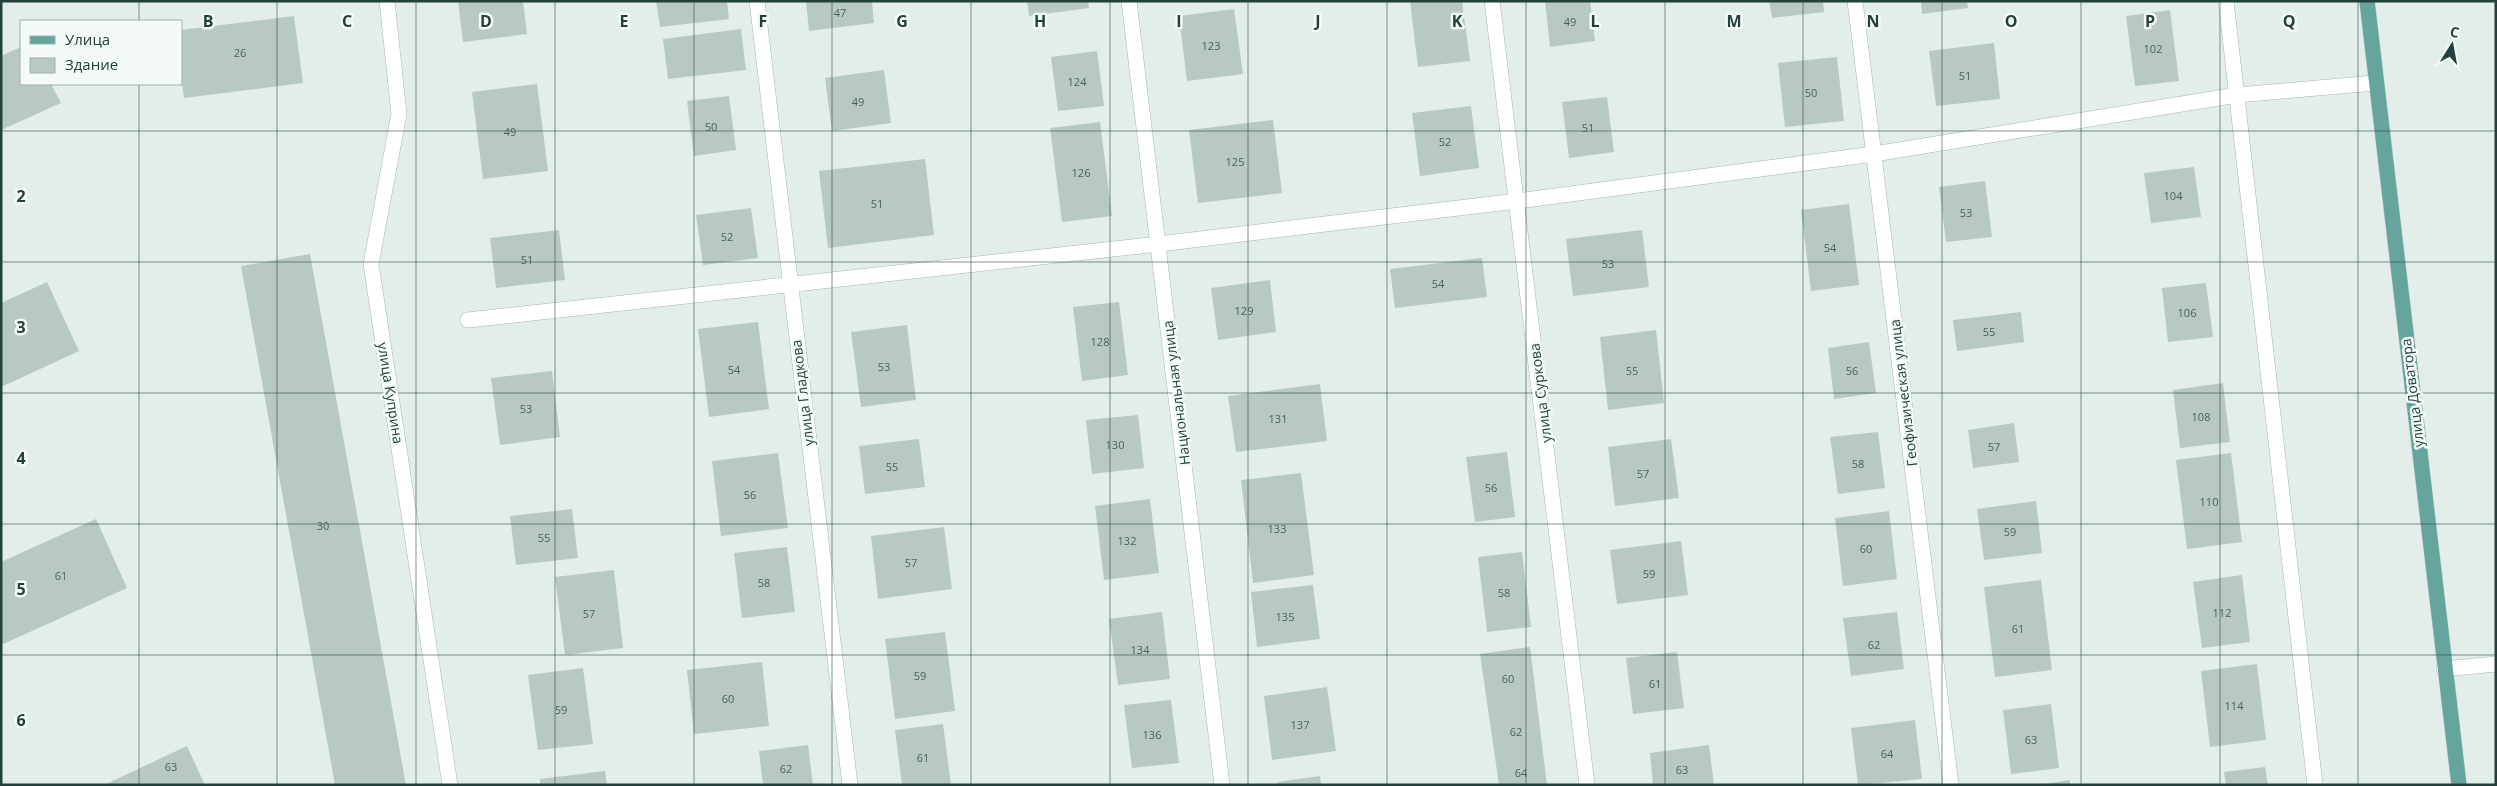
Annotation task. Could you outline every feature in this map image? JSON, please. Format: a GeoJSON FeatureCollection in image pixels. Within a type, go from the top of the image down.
{"type":"FeatureCollection","features":[{"type":"Feature","properties":{"kind":"main road","name":"улица Доватора"},"geometry":{"type":"LineString","coordinates":[[2367,1],[2375,83],[2459,785]]}},
{"type":"Feature","properties":{"kind":"street","name":"улица Куприна"},"geometry":{"type":"LineString","coordinates":[[387,1],[399,114],[371,264],[450,785]]}},
{"type":"Feature","properties":{"kind":"street","name":"улица Гладкова"},"geometry":{"type":"LineString","coordinates":[[757,1],[850,785]]}},
{"type":"Feature","properties":{"kind":"street","name":"Национальная улица"},"geometry":{"type":"LineString","coordinates":[[1129,1],[1222,785]]}},
{"type":"Feature","properties":{"kind":"street","name":"улица Суркова"},"geometry":{"type":"LineString","coordinates":[[1492,1],[1587,785]]}},
{"type":"Feature","properties":{"kind":"street","name":"Геофизическая улица"},"geometry":{"type":"LineString","coordinates":[[1855,1],[1951,785]]}},
{"type":"Feature","properties":{"kind":"street"},"geometry":{"type":"LineString","coordinates":[[2226,1],[2314,785]]}},
{"type":"Feature","properties":{"kind":"street"},"geometry":{"type":"LineString","coordinates":[[468,320],[789,283],[1159,244],[1517,201],[1874,154],[2237,95],[2375,83]]}},
{"type":"Feature","properties":{"kind":"street"},"geometry":{"type":"LineString","coordinates":[[2444,669],[2496,664]]}},
{"type":"Feature","properties":{"kind":"building"},"geometry":{"type":"Polygon","coordinates":[[[458,1],[523,1],[527,34],[463,42],[458,1]]]}},
{"type":"Feature","properties":{"kind":"building"},"geometry":{"type":"Polygon","coordinates":[[[656,1],[727,1],[729,19],[660,27],[656,1]]]}},
{"type":"Feature","properties":{"kind":"building"},"geometry":{"type":"Polygon","coordinates":[[[806,1],[872,1],[874,23],[809,31],[806,1]]]}},
{"type":"Feature","properties":{"kind":"building"},"geometry":{"type":"Polygon","coordinates":[[[1027,1],[1088,1],[1089,8],[1029,16],[1027,1]]]}},
{"type":"Feature","properties":{"kind":"building"},"geometry":{"type":"Polygon","coordinates":[[[1410,1],[1462,1],[1470,61],[1418,67],[1410,1]]]}},
{"type":"Feature","properties":{"kind":"building"},"geometry":{"type":"Polygon","coordinates":[[[1545,1],[1590,1],[1595,41],[1550,47],[1545,1]]]}},
{"type":"Feature","properties":{"kind":"building"},"geometry":{"type":"Polygon","coordinates":[[[1769,1],[1823,1],[1824,12],[1772,18],[1769,1]]]}},
{"type":"Feature","properties":{"kind":"building"},"geometry":{"type":"Polygon","coordinates":[[[1921,1],[1967,1],[1968,8],[1922,14],[1921,1]]]}},
{"type":"Feature","properties":{"kind":"building"},"geometry":{"type":"Polygon","coordinates":[[[1234,9],[1243,74],[1187,81],[1179,16],[1234,9]]]}},
{"type":"Feature","properties":{"kind":"building"},"geometry":{"type":"Polygon","coordinates":[[[2170,10],[2179,81],[2135,86],[2126,16],[2170,10]]]}},
{"type":"Feature","properties":{"kind":"building"},"geometry":{"type":"Polygon","coordinates":[[[294,16],[303,83],[184,98],[182,83],[182,30],[294,16]]]}},
{"type":"Feature","properties":{"kind":"building"},"geometry":{"type":"Polygon","coordinates":[[[741,29],[746,70],[668,79],[663,39],[741,29]]]}},
{"type":"Feature","properties":{"kind":"building"},"geometry":{"type":"Polygon","coordinates":[[[1994,43],[2000,99],[1936,106],[1929,51],[1994,43]]]}},
{"type":"Feature","properties":{"kind":"building"},"geometry":{"type":"Polygon","coordinates":[[[20,47],[20,85],[52,85],[61,103],[1,130],[1,56],[20,47]]]}},
{"type":"Feature","properties":{"kind":"building"},"geometry":{"type":"Polygon","coordinates":[[[1097,51],[1104,106],[1058,111],[1051,57],[1097,51]]]}},
{"type":"Feature","properties":{"kind":"building"},"geometry":{"type":"Polygon","coordinates":[[[1837,57],[1844,121],[1785,127],[1778,63],[1837,57]]]}},
{"type":"Feature","properties":{"kind":"building"},"geometry":{"type":"Polygon","coordinates":[[[884,70],[891,123],[832,131],[825,78],[884,70]]]}},
{"type":"Feature","properties":{"kind":"building"},"geometry":{"type":"Polygon","coordinates":[[[537,84],[548,171],[483,179],[472,92],[537,84]]]}},
{"type":"Feature","properties":{"kind":"building"},"geometry":{"type":"Polygon","coordinates":[[[729,96],[736,150],[694,156],[687,101],[729,96]]]}},
{"type":"Feature","properties":{"kind":"building"},"geometry":{"type":"Polygon","coordinates":[[[1607,97],[1614,152],[1569,158],[1562,102],[1607,97]]]}},
{"type":"Feature","properties":{"kind":"building"},"geometry":{"type":"Polygon","coordinates":[[[1471,106],[1479,168],[1420,176],[1412,113],[1471,106]]]}},
{"type":"Feature","properties":{"kind":"building"},"geometry":{"type":"Polygon","coordinates":[[[1273,120],[1282,193],[1198,203],[1189,130],[1273,120]]]}},
{"type":"Feature","properties":{"kind":"building"},"geometry":{"type":"Polygon","coordinates":[[[1100,122],[1112,216],[1062,222],[1050,128],[1100,122]]]}},
{"type":"Feature","properties":{"kind":"building"},"geometry":{"type":"Polygon","coordinates":[[[925,159],[934,235],[828,248],[819,171],[925,159]]]}},
{"type":"Feature","properties":{"kind":"building"},"geometry":{"type":"Polygon","coordinates":[[[2194,167],[2201,217],[2151,223],[2144,173],[2194,167]]]}},
{"type":"Feature","properties":{"kind":"building"},"geometry":{"type":"Polygon","coordinates":[[[1985,181],[1992,237],[1946,242],[1939,187],[1985,181]]]}},
{"type":"Feature","properties":{"kind":"building"},"geometry":{"type":"Polygon","coordinates":[[[1849,204],[1859,285],[1811,291],[1801,210],[1849,204]]]}},
{"type":"Feature","properties":{"kind":"building"},"geometry":{"type":"Polygon","coordinates":[[[751,208],[758,258],[703,265],[696,215],[751,208]]]}},
{"type":"Feature","properties":{"kind":"building"},"geometry":{"type":"Polygon","coordinates":[[[559,230],[565,280],[496,288],[490,238],[559,230]]]}},
{"type":"Feature","properties":{"kind":"building"},"geometry":{"type":"Polygon","coordinates":[[[1642,230],[1649,287],[1573,296],[1566,239],[1642,230]]]}},
{"type":"Feature","properties":{"kind":"building"},"geometry":{"type":"Polygon","coordinates":[[[310,254],[406,785],[335,785],[241,266],[310,254]]]}},
{"type":"Feature","properties":{"kind":"building"},"geometry":{"type":"Polygon","coordinates":[[[1482,258],[1487,297],[1395,308],[1390,269],[1482,258]]]}},
{"type":"Feature","properties":{"kind":"building"},"geometry":{"type":"Polygon","coordinates":[[[1270,280],[1276,332],[1218,340],[1211,288],[1270,280]]]}},
{"type":"Feature","properties":{"kind":"building"},"geometry":{"type":"Polygon","coordinates":[[[47,282],[79,351],[1,387],[1,303],[47,282]]]}},
{"type":"Feature","properties":{"kind":"building"},"geometry":{"type":"Polygon","coordinates":[[[2206,283],[2213,337],[2168,342],[2162,288],[2206,283]]]}},
{"type":"Feature","properties":{"kind":"building"},"geometry":{"type":"Polygon","coordinates":[[[1119,302],[1128,375],[1082,381],[1073,307],[1119,302]]]}},
{"type":"Feature","properties":{"kind":"building"},"geometry":{"type":"Polygon","coordinates":[[[2021,312],[2024,342],[1957,351],[1953,320],[2021,312]]]}},
{"type":"Feature","properties":{"kind":"building"},"geometry":{"type":"Polygon","coordinates":[[[758,322],[769,409],[709,417],[698,329],[758,322]]]}},
{"type":"Feature","properties":{"kind":"building"},"geometry":{"type":"Polygon","coordinates":[[[907,325],[916,400],[861,407],[851,332],[907,325]]]}},
{"type":"Feature","properties":{"kind":"building"},"geometry":{"type":"Polygon","coordinates":[[[1656,330],[1664,403],[1608,410],[1600,337],[1656,330]]]}},
{"type":"Feature","properties":{"kind":"building"},"geometry":{"type":"Polygon","coordinates":[[[1869,342],[1876,393],[1834,399],[1828,348],[1869,342]]]}},
{"type":"Feature","properties":{"kind":"building"},"geometry":{"type":"Polygon","coordinates":[[[552,371],[560,437],[500,445],[491,378],[552,371]]]}},
{"type":"Feature","properties":{"kind":"building"},"geometry":{"type":"Polygon","coordinates":[[[2223,383],[2230,442],[2180,448],[2173,390],[2223,383]]]}},
{"type":"Feature","properties":{"kind":"building"},"geometry":{"type":"Polygon","coordinates":[[[1320,384],[1327,441],[1236,452],[1228,396],[1320,384]]]}},
{"type":"Feature","properties":{"kind":"building"},"geometry":{"type":"Polygon","coordinates":[[[1138,415],[1144,468],[1092,474],[1086,420],[1138,415]]]}},
{"type":"Feature","properties":{"kind":"building"},"geometry":{"type":"Polygon","coordinates":[[[2014,423],[2019,462],[1973,468],[1968,430],[2014,423]]]}},
{"type":"Feature","properties":{"kind":"building"},"geometry":{"type":"Polygon","coordinates":[[[1878,432],[1885,488],[1838,494],[1830,437],[1878,432]]]}},
{"type":"Feature","properties":{"kind":"building"},"geometry":{"type":"Polygon","coordinates":[[[919,439],[925,487],[865,494],[859,446],[919,439]]]}},
{"type":"Feature","properties":{"kind":"building"},"geometry":{"type":"Polygon","coordinates":[[[1671,439],[1679,498],[1615,506],[1608,447],[1671,439]]]}},
{"type":"Feature","properties":{"kind":"building"},"geometry":{"type":"Polygon","coordinates":[[[1507,452],[1515,517],[1475,522],[1466,457],[1507,452]]]}},
{"type":"Feature","properties":{"kind":"building"},"geometry":{"type":"Polygon","coordinates":[[[778,453],[788,528],[721,536],[712,461],[778,453]]]}},
{"type":"Feature","properties":{"kind":"building"},"geometry":{"type":"Polygon","coordinates":[[[2231,453],[2242,542],[2187,549],[2176,460],[2231,453]]]}},
{"type":"Feature","properties":{"kind":"building"},"geometry":{"type":"Polygon","coordinates":[[[1301,473],[1314,575],[1253,583],[1241,480],[1301,473]]]}},
{"type":"Feature","properties":{"kind":"building"},"geometry":{"type":"Polygon","coordinates":[[[1150,499],[1159,573],[1104,580],[1095,506],[1150,499]]]}},
{"type":"Feature","properties":{"kind":"building"},"geometry":{"type":"Polygon","coordinates":[[[2036,501],[2042,553],[1984,560],[1977,509],[2036,501]]]}},
{"type":"Feature","properties":{"kind":"building"},"geometry":{"type":"Polygon","coordinates":[[[572,509],[578,558],[516,565],[510,516],[572,509]]]}},
{"type":"Feature","properties":{"kind":"building"},"geometry":{"type":"Polygon","coordinates":[[[1889,511],[1897,579],[1843,586],[1835,518],[1889,511]]]}},
{"type":"Feature","properties":{"kind":"building"},"geometry":{"type":"Polygon","coordinates":[[[96,519],[127,588],[1,645],[1,562],[96,519]]]}},
{"type":"Feature","properties":{"kind":"building"},"geometry":{"type":"Polygon","coordinates":[[[944,527],[952,589],[878,599],[871,536],[944,527]]]}},
{"type":"Feature","properties":{"kind":"building"},"geometry":{"type":"Polygon","coordinates":[[[1681,541],[1688,595],[1617,604],[1610,550],[1681,541]]]}},
{"type":"Feature","properties":{"kind":"building"},"geometry":{"type":"Polygon","coordinates":[[[787,547],[795,612],[742,618],[734,553],[787,547]]]}},
{"type":"Feature","properties":{"kind":"building"},"geometry":{"type":"Polygon","coordinates":[[[1522,552],[1531,627],[1487,632],[1478,557],[1522,552]]]}},
{"type":"Feature","properties":{"kind":"building"},"geometry":{"type":"Polygon","coordinates":[[[614,570],[623,648],[565,655],[555,577],[614,570]]]}},
{"type":"Feature","properties":{"kind":"building"},"geometry":{"type":"Polygon","coordinates":[[[2242,575],[2250,642],[2202,648],[2193,582],[2242,575]]]}},
{"type":"Feature","properties":{"kind":"building"},"geometry":{"type":"Polygon","coordinates":[[[2041,580],[2052,670],[1995,677],[1984,587],[2041,580]]]}},
{"type":"Feature","properties":{"kind":"building"},"geometry":{"type":"Polygon","coordinates":[[[1313,585],[1320,639],[1257,647],[1251,592],[1313,585]]]}},
{"type":"Feature","properties":{"kind":"building"},"geometry":{"type":"Polygon","coordinates":[[[1162,612],[1170,679],[1118,685],[1109,619],[1162,612]]]}},
{"type":"Feature","properties":{"kind":"building"},"geometry":{"type":"Polygon","coordinates":[[[1897,612],[1904,669],[1851,676],[1843,618],[1897,612]]]}},
{"type":"Feature","properties":{"kind":"building"},"geometry":{"type":"Polygon","coordinates":[[[945,632],[955,711],[895,719],[885,639],[945,632]]]}},
{"type":"Feature","properties":{"kind":"building"},"geometry":{"type":"Polygon","coordinates":[[[1530,647],[1547,785],[1499,785],[1480,654],[1530,647]]]}},
{"type":"Feature","properties":{"kind":"building"},"geometry":{"type":"Polygon","coordinates":[[[1677,652],[1684,708],[1633,714],[1626,658],[1677,652]]]}},
{"type":"Feature","properties":{"kind":"building"},"geometry":{"type":"Polygon","coordinates":[[[762,662],[769,726],[694,734],[687,670],[762,662]]]}},
{"type":"Feature","properties":{"kind":"building"},"geometry":{"type":"Polygon","coordinates":[[[2257,664],[2266,740],[2210,747],[2201,671],[2257,664]]]}},
{"type":"Feature","properties":{"kind":"building"},"geometry":{"type":"Polygon","coordinates":[[[583,668],[593,744],[538,750],[528,675],[583,668]]]}},
{"type":"Feature","properties":{"kind":"building"},"geometry":{"type":"Polygon","coordinates":[[[1327,687],[1336,751],[1272,760],[1264,696],[1327,687]]]}},
{"type":"Feature","properties":{"kind":"building"},"geometry":{"type":"Polygon","coordinates":[[[1171,700],[1179,763],[1132,768],[1124,705],[1171,700]]]}},
{"type":"Feature","properties":{"kind":"building"},"geometry":{"type":"Polygon","coordinates":[[[2051,704],[2059,768],[2011,774],[2003,710],[2051,704]]]}},
{"type":"Feature","properties":{"kind":"building"},"geometry":{"type":"Polygon","coordinates":[[[1915,720],[1922,779],[1858,785],[1851,728],[1915,720]]]}},
{"type":"Feature","properties":{"kind":"building"},"geometry":{"type":"Polygon","coordinates":[[[943,724],[951,785],[902,785],[895,730],[943,724]]]}},
{"type":"Feature","properties":{"kind":"building"},"geometry":{"type":"Polygon","coordinates":[[[808,745],[813,785],[763,785],[759,751],[808,745]]]}},
{"type":"Feature","properties":{"kind":"building"},"geometry":{"type":"Polygon","coordinates":[[[1709,745],[1714,785],[1653,785],[1650,753],[1709,745]]]}},
{"type":"Feature","properties":{"kind":"building"},"geometry":{"type":"Polygon","coordinates":[[[187,746],[205,785],[104,785],[187,746]]]}},
{"type":"Feature","properties":{"kind":"building"},"geometry":{"type":"Polygon","coordinates":[[[2265,767],[2268,785],[2226,785],[2224,772],[2265,767]]]}},
{"type":"Feature","properties":{"kind":"building"},"geometry":{"type":"Polygon","coordinates":[[[605,771],[607,785],[540,785],[540,779],[605,771]]]}},
{"type":"Feature","properties":{"kind":"building"},"geometry":{"type":"Polygon","coordinates":[[[1320,776],[1321,785],[1278,785],[1277,782],[1320,776]]]}},
{"type":"Feature","properties":{"kind":"building"},"geometry":{"type":"Polygon","coordinates":[[[2070,780],[2070,785],[2043,785],[2043,784],[2070,780]]]}}]}
